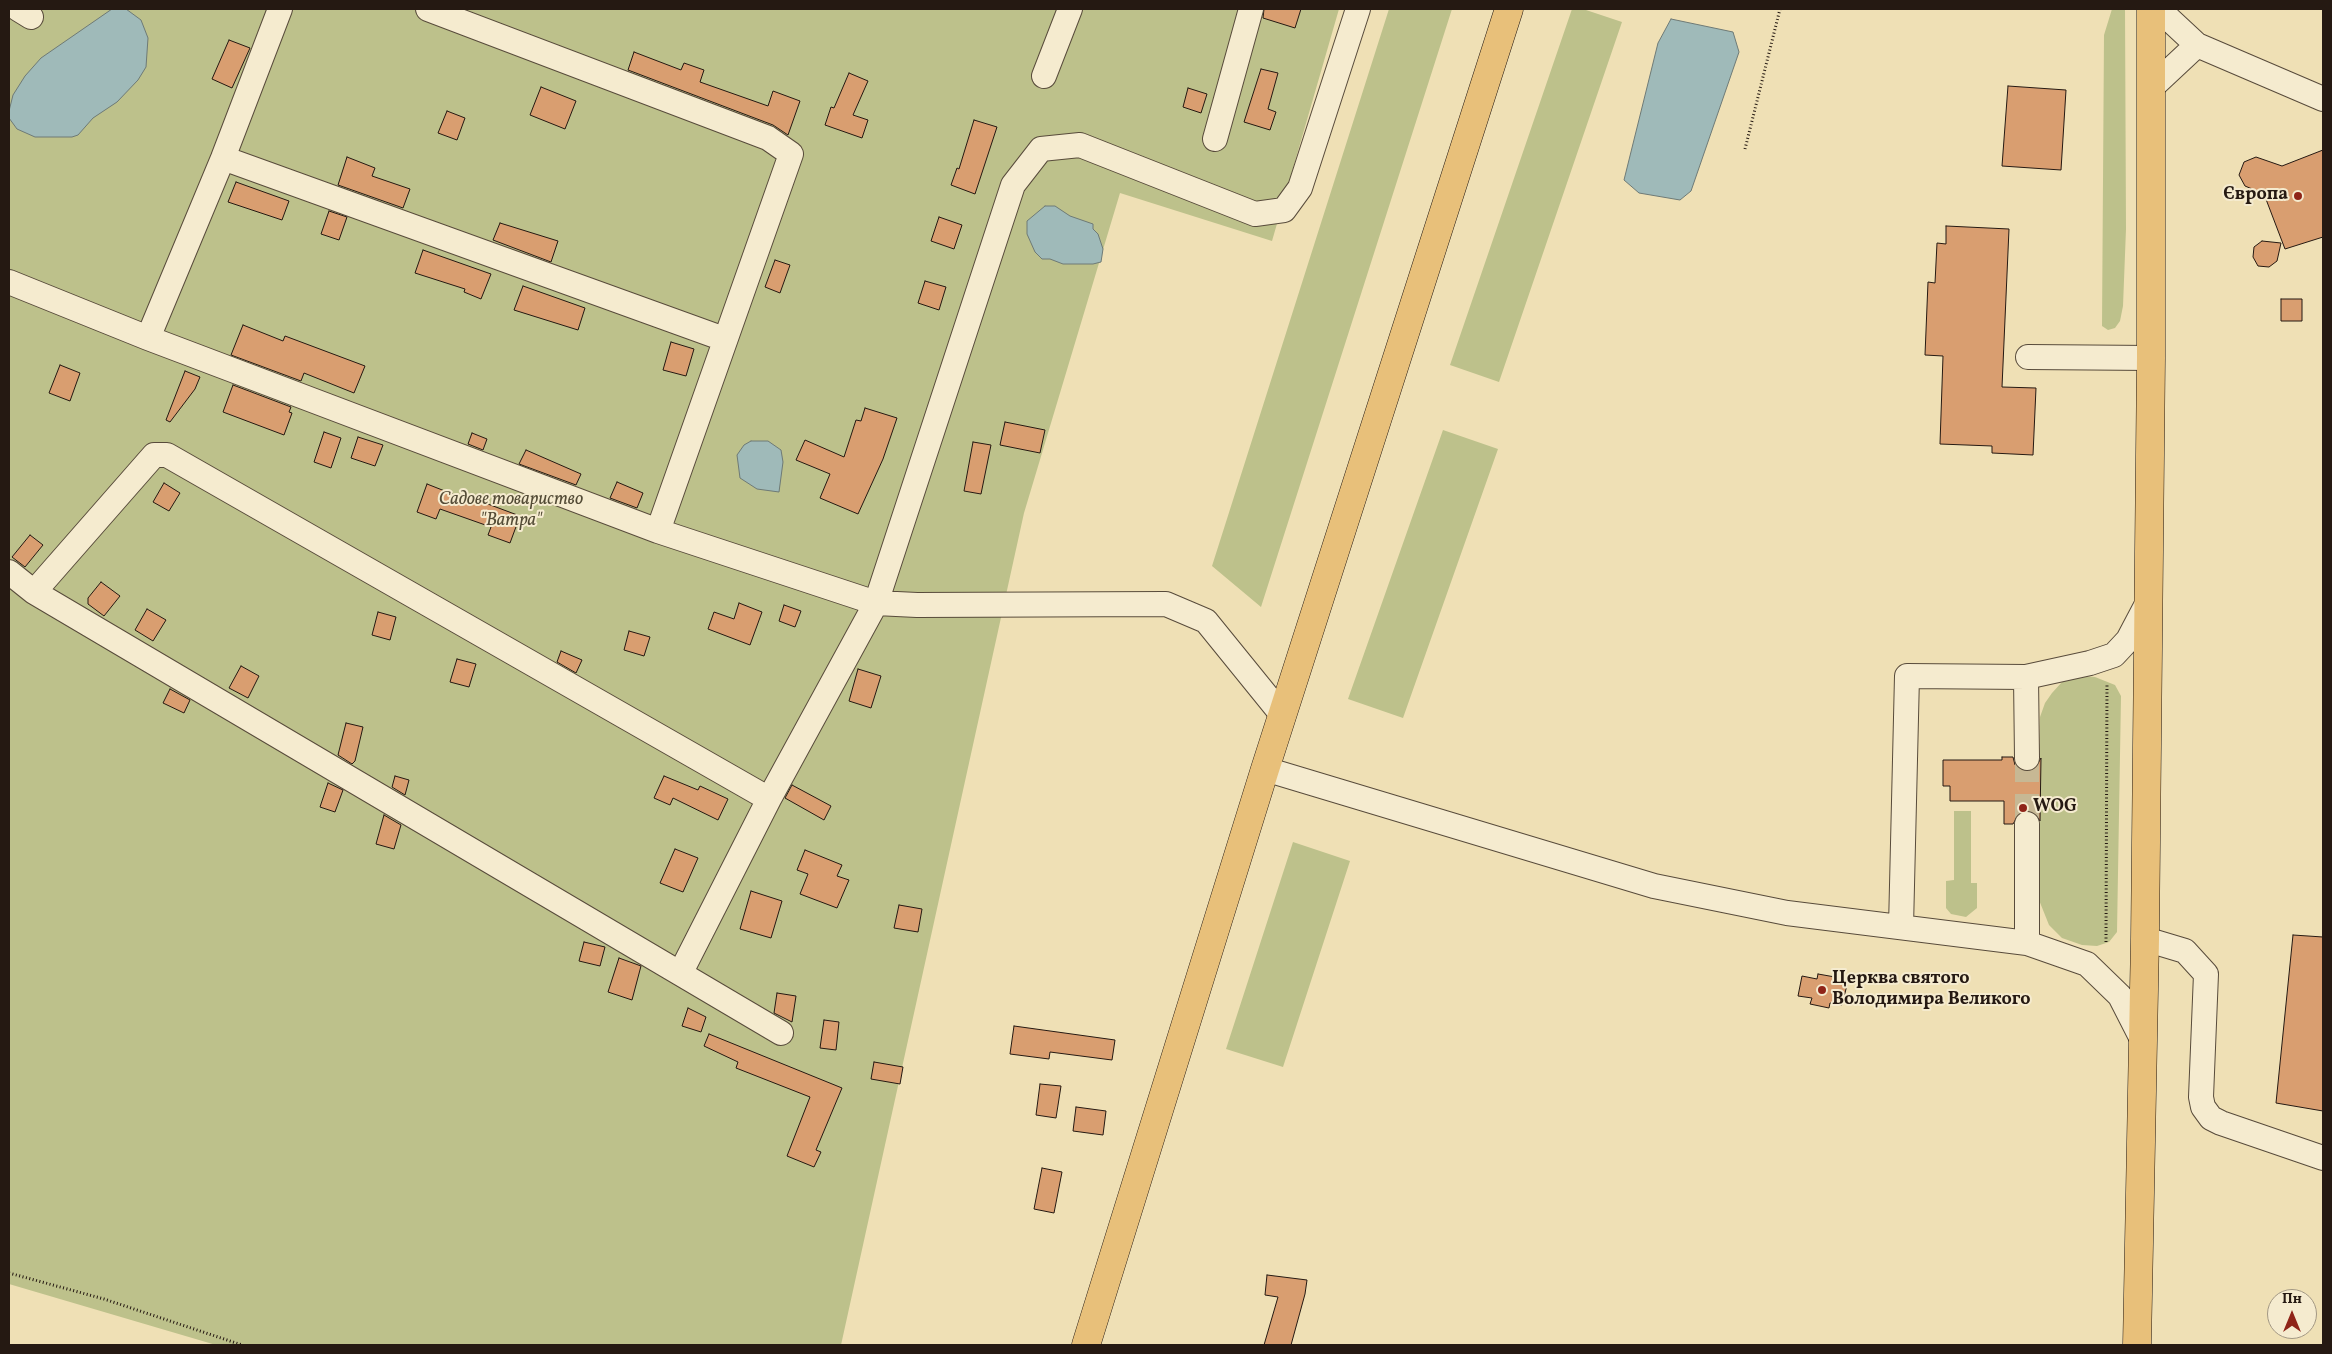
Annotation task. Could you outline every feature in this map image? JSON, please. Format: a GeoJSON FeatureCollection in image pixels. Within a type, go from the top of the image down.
{"type":"FeatureCollection","features":[{"type":"Feature","properties":{"kind":"highway"},"geometry":{"type":"LineString","coordinates":[[1086,1345],[1265,769],[1509,9]]}},
{"type":"Feature","properties":{"kind":"highway"},"geometry":{"type":"LineString","coordinates":[[2136,1345],[2145,940],[2151,9]]}},
{"type":"Feature","properties":{"kind":"street"},"geometry":{"type":"LineString","coordinates":[[148,338],[222,158],[280,9]]}},
{"type":"Feature","properties":{"kind":"street"},"geometry":{"type":"LineString","coordinates":[[428,9],[768,138],[791,154],[724,339],[658,531]]}},
{"type":"Feature","properties":{"kind":"street"},"geometry":{"type":"LineString","coordinates":[[1044,76],[1070,9]]}},
{"type":"Feature","properties":{"kind":"street"},"geometry":{"type":"LineString","coordinates":[[1215,139],[1251,9]]}},
{"type":"Feature","properties":{"kind":"street"},"geometry":{"type":"LineString","coordinates":[[681,972],[769,799],[876,603],[1013,185],[1041,149],[1080,145],[1256,214],[1284,210],[1300,188],[1358,9]]}},
{"type":"Feature","properties":{"kind":"street"},"geometry":{"type":"LineString","coordinates":[[2164,9],[2168,18],[2197,45],[2323,99]]}},
{"type":"Feature","properties":{"kind":"street"},"geometry":{"type":"LineString","coordinates":[[2151,88],[2197,45]]}},
{"type":"Feature","properties":{"kind":"street"},"geometry":{"type":"LineString","coordinates":[[222,158],[724,339]]}},
{"type":"Feature","properties":{"kind":"street"},"geometry":{"type":"LineString","coordinates":[[9,282],[148,338],[658,531],[876,603],[917,605],[1166,604],[1206,621],[1283,716]]}},
{"type":"Feature","properties":{"kind":"street"},"geometry":{"type":"LineString","coordinates":[[2028,357],[2150,358]]}},
{"type":"Feature","properties":{"kind":"street"},"geometry":{"type":"LineString","coordinates":[[34,592],[154,455],[167,455],[769,799]]}},
{"type":"Feature","properties":{"kind":"street"},"geometry":{"type":"LineString","coordinates":[[9,572],[34,592],[681,972],[781,1033]]}},
{"type":"Feature","properties":{"kind":"street"},"geometry":{"type":"LineString","coordinates":[[1901,927],[1908,676],[2026,677],[2090,663],[2114,655],[2128,640],[2148,602]]}},
{"type":"Feature","properties":{"kind":"street"},"geometry":{"type":"LineString","coordinates":[[2026,677],[2026,758]]}},
{"type":"Feature","properties":{"kind":"street"},"geometry":{"type":"LineString","coordinates":[[1265,769],[1654,886],[1787,912],[2027,943],[2087,964],[2120,996],[2143,1041]]}},
{"type":"Feature","properties":{"kind":"street"},"geometry":{"type":"LineString","coordinates":[[2027,824],[2027,943]]}},
{"type":"Feature","properties":{"kind":"street"},"geometry":{"type":"LineString","coordinates":[[2145,940],[2185,951],[2206,974],[2202,1097],[2204,1107],[2210,1118],[2221,1124],[2323,1158]]}},
{"type":"Feature","properties":{"kind":"path"},"geometry":{"type":"LineString","coordinates":[[1745,149],[1780,9]]}},
{"type":"Feature","properties":{"kind":"path"},"geometry":{"type":"LineString","coordinates":[[2106,942],[2107,684]]}},
{"type":"Feature","properties":{"kind":"path"},"geometry":{"type":"LineString","coordinates":[[9,1273],[104,1300],[242,1345]]}},
{"type":"Feature","properties":{"kind":"green space","name":"Садове товариство \"Ватра\""},"geometry":{"type":"Polygon","coordinates":[[[9,9],[1339,9],[1272,241],[1120,193],[1024,513],[841,1345],[216,1345],[9,1284],[9,9]]]}},
{"type":"Feature","properties":{"kind":"green space"},"geometry":{"type":"Polygon","coordinates":[[[1389,9],[1452,9],[1261,607],[1212,566],[1389,9]]]}},
{"type":"Feature","properties":{"kind":"green space"},"geometry":{"type":"Polygon","coordinates":[[[1572,9],[1583,9],[1622,22],[1499,382],[1450,365],[1572,9]]]}},
{"type":"Feature","properties":{"kind":"green space"},"geometry":{"type":"Polygon","coordinates":[[[2112,9],[2125,9],[2126,229],[2123,306],[2120,321],[2115,328],[2108,330],[2102,326],[2104,35],[2112,9]]]}},
{"type":"Feature","properties":{"kind":"green space"},"geometry":{"type":"Polygon","coordinates":[[[1443,430],[1498,449],[1403,718],[1348,699],[1443,430]]]}},
{"type":"Feature","properties":{"kind":"green space"},"geometry":{"type":"Polygon","coordinates":[[[2079,676],[2095,677],[2115,685],[2121,696],[2117,932],[2109,942],[2097,946],[2082,945],[2062,938],[2049,925],[2039,900],[2040,717],[2045,703],[2062,682],[2079,676]]]}},
{"type":"Feature","properties":{"kind":"green space"},"geometry":{"type":"Polygon","coordinates":[[[1954,811],[1971,811],[1971,883],[1977,883],[1977,908],[1966,917],[1951,914],[1946,908],[1946,881],[1954,880],[1954,811]]]}},
{"type":"Feature","properties":{"kind":"green space"},"geometry":{"type":"Polygon","coordinates":[[[1293,842],[1350,861],[1283,1067],[1226,1049],[1293,842]]]}},
{"type":"Feature","properties":{"kind":"water"},"geometry":{"type":"Polygon","coordinates":[[[112,9],[126,9],[141,20],[148,38],[146,67],[138,80],[117,102],[93,118],[78,135],[72,137],[35,137],[17,129],[9,118],[9,111],[13,95],[25,76],[41,58],[112,9]]]}},
{"type":"Feature","properties":{"kind":"water"},"geometry":{"type":"Polygon","coordinates":[[[1671,19],[1733,32],[1739,52],[1691,191],[1680,200],[1639,193],[1624,180],[1658,43],[1671,19]]]}},
{"type":"Feature","properties":{"kind":"water"},"geometry":{"type":"Polygon","coordinates":[[[1045,206],[1055,206],[1070,216],[1093,224],[1093,229],[1098,234],[1103,249],[1101,262],[1093,264],[1063,264],[1050,259],[1042,259],[1035,252],[1027,234],[1027,221],[1045,206]]]}},
{"type":"Feature","properties":{"kind":"water"},"geometry":{"type":"Polygon","coordinates":[[[751,441],[768,441],[781,450],[783,462],[779,492],[757,489],[740,478],[737,455],[744,445],[751,441]]]}},
{"type":"Feature","properties":{"kind":"building"},"geometry":{"type":"Polygon","coordinates":[[[1264,9],[1301,9],[1295,28],[1263,18],[1264,9]]]}},
{"type":"Feature","properties":{"kind":"building"},"geometry":{"type":"Polygon","coordinates":[[[229,40],[250,48],[232,88],[212,79],[229,40]]]}},
{"type":"Feature","properties":{"kind":"building"},"geometry":{"type":"Polygon","coordinates":[[[634,52],[681,70],[684,63],[704,70],[700,82],[768,106],[773,91],[800,101],[788,135],[773,125],[628,70],[634,52]]]}},
{"type":"Feature","properties":{"kind":"building"},"geometry":{"type":"Polygon","coordinates":[[[1261,69],[1278,73],[1268,109],[1276,112],[1270,130],[1244,122],[1261,69]]]}},
{"type":"Feature","properties":{"kind":"building"},"geometry":{"type":"Polygon","coordinates":[[[849,73],[868,81],[853,115],[868,120],[862,138],[825,125],[831,107],[834,108],[849,73]]]}},
{"type":"Feature","properties":{"kind":"building"},"geometry":{"type":"Polygon","coordinates":[[[2008,86],[2066,90],[2061,170],[2002,166],[2008,86]]]}},
{"type":"Feature","properties":{"kind":"building"},"geometry":{"type":"Polygon","coordinates":[[[541,87],[576,101],[565,129],[530,115],[541,87]]]}},
{"type":"Feature","properties":{"kind":"building"},"geometry":{"type":"Polygon","coordinates":[[[1188,88],[1207,94],[1201,113],[1183,107],[1188,88]]]}},
{"type":"Feature","properties":{"kind":"building"},"geometry":{"type":"Polygon","coordinates":[[[447,111],[465,118],[457,140],[438,133],[447,111]]]}},
{"type":"Feature","properties":{"kind":"building"},"geometry":{"type":"Polygon","coordinates":[[[974,120],[997,127],[975,194],[951,185],[957,168],[959,169],[974,120]]]}},
{"type":"Feature","properties":{"kind":"building"},"geometry":{"type":"Polygon","coordinates":[[[2323,150],[2323,237],[2285,249],[2264,194],[2245,186],[2239,175],[2244,162],[2256,157],[2282,166],[2323,150]]]}},
{"type":"Feature","properties":{"kind":"building"},"geometry":{"type":"Polygon","coordinates":[[[347,157],[375,168],[372,176],[410,189],[403,208],[338,185],[347,157]]]}},
{"type":"Feature","properties":{"kind":"building"},"geometry":{"type":"Polygon","coordinates":[[[236,182],[289,201],[282,220],[228,202],[236,182]]]}},
{"type":"Feature","properties":{"kind":"building"},"geometry":{"type":"Polygon","coordinates":[[[329,211],[347,217],[339,240],[321,234],[329,211]]]}},
{"type":"Feature","properties":{"kind":"building"},"geometry":{"type":"Polygon","coordinates":[[[939,217],[962,225],[954,249],[931,241],[939,217]]]}},
{"type":"Feature","properties":{"kind":"building"},"geometry":{"type":"Polygon","coordinates":[[[500,223],[558,241],[551,262],[493,240],[500,223]]]}},
{"type":"Feature","properties":{"kind":"building"},"geometry":{"type":"Polygon","coordinates":[[[1946,226],[2009,229],[2002,387],[2036,388],[2033,455],[1992,453],[1992,446],[1940,444],[1943,356],[1925,355],[1928,282],[1935,283],[1937,243],[1946,244],[1946,226]]]}},
{"type":"Feature","properties":{"kind":"building"},"geometry":{"type":"Polygon","coordinates":[[[2262,241],[2281,243],[2277,261],[2269,267],[2258,266],[2253,257],[2254,247],[2262,241]]]}},
{"type":"Feature","properties":{"kind":"building"},"geometry":{"type":"Polygon","coordinates":[[[423,250],[491,274],[481,299],[464,292],[465,289],[415,273],[423,250]]]}},
{"type":"Feature","properties":{"kind":"building"},"geometry":{"type":"Polygon","coordinates":[[[775,260],[790,265],[780,293],[765,287],[775,260]]]}},
{"type":"Feature","properties":{"kind":"building"},"geometry":{"type":"Polygon","coordinates":[[[925,281],[946,287],[939,310],[918,303],[925,281]]]}},
{"type":"Feature","properties":{"kind":"building"},"geometry":{"type":"Polygon","coordinates":[[[523,286],[585,308],[578,330],[514,310],[523,286]]]}},
{"type":"Feature","properties":{"kind":"building"},"geometry":{"type":"Polygon","coordinates":[[[2281,299],[2302,299],[2302,321],[2281,321],[2281,299]]]}},
{"type":"Feature","properties":{"kind":"building"},"geometry":{"type":"Polygon","coordinates":[[[243,325],[283,341],[285,336],[365,366],[354,393],[304,373],[301,381],[231,355],[243,325]]]}},
{"type":"Feature","properties":{"kind":"building"},"geometry":{"type":"Polygon","coordinates":[[[671,342],[694,349],[686,376],[663,370],[671,342]]]}},
{"type":"Feature","properties":{"kind":"building"},"geometry":{"type":"Polygon","coordinates":[[[60,365],[80,373],[70,401],[49,393],[60,365]]]}},
{"type":"Feature","properties":{"kind":"building"},"geometry":{"type":"Polygon","coordinates":[[[185,371],[200,377],[195,389],[170,422],[166,420],[185,371]]]}},
{"type":"Feature","properties":{"kind":"building"},"geometry":{"type":"Polygon","coordinates":[[[233,385],[291,407],[289,412],[292,413],[284,435],[223,412],[233,385]]]}},
{"type":"Feature","properties":{"kind":"building"},"geometry":{"type":"Polygon","coordinates":[[[865,408],[897,418],[883,459],[858,514],[820,498],[830,474],[796,460],[805,440],[844,457],[856,420],[861,421],[865,408]]]}},
{"type":"Feature","properties":{"kind":"building"},"geometry":{"type":"Polygon","coordinates":[[[1005,422],[1045,430],[1040,453],[1000,445],[1005,422]]]}},
{"type":"Feature","properties":{"kind":"building"},"geometry":{"type":"Polygon","coordinates":[[[324,432],[341,438],[331,468],[314,462],[324,432]]]}},
{"type":"Feature","properties":{"kind":"building"},"geometry":{"type":"Polygon","coordinates":[[[472,433],[487,439],[483,450],[468,444],[472,433]]]}},
{"type":"Feature","properties":{"kind":"building"},"geometry":{"type":"Polygon","coordinates":[[[358,437],[383,445],[375,466],[351,458],[358,437]]]}},
{"type":"Feature","properties":{"kind":"building"},"geometry":{"type":"Polygon","coordinates":[[[973,442],[991,445],[981,494],[964,491],[973,442]]]}},
{"type":"Feature","properties":{"kind":"building"},"geometry":{"type":"Polygon","coordinates":[[[526,450],[581,474],[576,485],[519,464],[526,450]]]}},
{"type":"Feature","properties":{"kind":"building"},"geometry":{"type":"Polygon","coordinates":[[[617,482],[643,493],[637,508],[610,498],[617,482]]]}},
{"type":"Feature","properties":{"kind":"building"},"geometry":{"type":"Polygon","coordinates":[[[164,483],[180,493],[169,511],[153,502],[164,483]]]}},
{"type":"Feature","properties":{"kind":"building"},"geometry":{"type":"Polygon","coordinates":[[[427,484],[460,497],[461,494],[520,516],[510,543],[488,535],[491,527],[440,509],[436,519],[417,512],[427,484]]]}},
{"type":"Feature","properties":{"kind":"building"},"geometry":{"type":"Polygon","coordinates":[[[30,535],[43,545],[25,567],[12,557],[30,535]]]}},
{"type":"Feature","properties":{"kind":"building"},"geometry":{"type":"Polygon","coordinates":[[[101,582],[120,596],[104,616],[88,604],[88,598],[101,582]]]}},
{"type":"Feature","properties":{"kind":"building"},"geometry":{"type":"Polygon","coordinates":[[[739,603],[762,612],[750,645],[708,629],[714,612],[734,619],[739,603]]]}},
{"type":"Feature","properties":{"kind":"building"},"geometry":{"type":"Polygon","coordinates":[[[784,605],[801,611],[795,627],[779,621],[784,605]]]}},
{"type":"Feature","properties":{"kind":"building"},"geometry":{"type":"Polygon","coordinates":[[[147,609],[166,620],[153,641],[135,630],[147,609]]]}},
{"type":"Feature","properties":{"kind":"building"},"geometry":{"type":"Polygon","coordinates":[[[378,612],[396,617],[390,640],[372,635],[378,612]]]}},
{"type":"Feature","properties":{"kind":"building"},"geometry":{"type":"Polygon","coordinates":[[[629,631],[650,637],[644,656],[624,650],[629,631]]]}},
{"type":"Feature","properties":{"kind":"building"},"geometry":{"type":"Polygon","coordinates":[[[561,651],[582,660],[576,673],[557,662],[561,651]]]}},
{"type":"Feature","properties":{"kind":"building"},"geometry":{"type":"Polygon","coordinates":[[[457,659],[476,664],[469,687],[450,682],[457,659]]]}},
{"type":"Feature","properties":{"kind":"building"},"geometry":{"type":"Polygon","coordinates":[[[241,666],[259,676],[248,698],[229,688],[241,666]]]}},
{"type":"Feature","properties":{"kind":"building"},"geometry":{"type":"Polygon","coordinates":[[[858,669],[881,676],[871,708],[849,701],[858,669]]]}},
{"type":"Feature","properties":{"kind":"building"},"geometry":{"type":"Polygon","coordinates":[[[170,689],[190,700],[184,713],[163,703],[170,689]]]}},
{"type":"Feature","properties":{"kind":"building"},"geometry":{"type":"Polygon","coordinates":[[[346,723],[363,727],[355,761],[352,764],[338,755],[346,723]]]}},
{"type":"Feature","properties":{"kind":"building"},"geometry":{"type":"Polygon","coordinates":[[[2002,757],[2013,757],[2015,765],[2027,772],[2034,770],[2041,758],[2040,821],[2034,812],[2027,810],[2020,812],[2013,824],[2004,824],[2004,801],[1950,801],[1950,786],[1943,786],[1943,760],[2002,760],[2002,757]]]}},
{"type":"Feature","properties":{"kind":"building"},"geometry":{"type":"Polygon","coordinates":[[[395,776],[409,780],[405,795],[392,787],[395,776]]]}},
{"type":"Feature","properties":{"kind":"building"},"geometry":{"type":"Polygon","coordinates":[[[664,776],[698,790],[700,786],[728,799],[718,820],[673,798],[670,805],[654,798],[664,776]]]}},
{"type":"Feature","properties":{"kind":"building"},"geometry":{"type":"Polygon","coordinates":[[[328,783],[343,790],[335,812],[320,807],[328,783]]]}},
{"type":"Feature","properties":{"kind":"building"},"geometry":{"type":"Polygon","coordinates":[[[792,785],[831,806],[824,820],[785,798],[792,785]]]}},
{"type":"Feature","properties":{"kind":"building"},"geometry":{"type":"Polygon","coordinates":[[[384,815],[401,825],[394,849],[376,844],[384,815]]]}},
{"type":"Feature","properties":{"kind":"building"},"geometry":{"type":"Polygon","coordinates":[[[675,849],[698,858],[683,892],[660,883],[675,849]]]}},
{"type":"Feature","properties":{"kind":"building"},"geometry":{"type":"Polygon","coordinates":[[[805,850],[842,865],[837,876],[849,880],[837,908],[800,894],[808,874],[797,870],[805,850]]]}},
{"type":"Feature","properties":{"kind":"building"},"geometry":{"type":"Polygon","coordinates":[[[751,891],[782,901],[771,938],[740,929],[751,891]]]}},
{"type":"Feature","properties":{"kind":"building"},"geometry":{"type":"Polygon","coordinates":[[[899,905],[922,909],[918,932],[894,928],[899,905]]]}},
{"type":"Feature","properties":{"kind":"building"},"geometry":{"type":"Polygon","coordinates":[[[2293,935],[2323,937],[2323,1111],[2276,1103],[2293,935]]]}},
{"type":"Feature","properties":{"kind":"building"},"geometry":{"type":"Polygon","coordinates":[[[584,942],[605,947],[600,966],[579,961],[584,942]]]}},
{"type":"Feature","properties":{"kind":"building"},"geometry":{"type":"Polygon","coordinates":[[[619,958],[641,966],[632,1000],[608,992],[619,958]]]}},
{"type":"Feature","properties":{"kind":"building","name":"Церква святого Володимира Великого"},"geometry":{"type":"Polygon","coordinates":[[[1818,974],[1835,977],[1834,982],[1847,985],[1842,1005],[1830,1003],[1829,1008],[1810,1004],[1812,998],[1798,996],[1802,976],[1817,979],[1818,974]]]}},
{"type":"Feature","properties":{"kind":"building"},"geometry":{"type":"Polygon","coordinates":[[[777,993],[796,996],[792,1022],[774,1013],[777,993]]]}},
{"type":"Feature","properties":{"kind":"building"},"geometry":{"type":"Polygon","coordinates":[[[688,1008],[706,1017],[701,1032],[682,1026],[688,1008]]]}},
{"type":"Feature","properties":{"kind":"building"},"geometry":{"type":"Polygon","coordinates":[[[824,1020],[839,1022],[836,1050],[820,1048],[824,1020]]]}},
{"type":"Feature","properties":{"kind":"building"},"geometry":{"type":"Polygon","coordinates":[[[1014,1026],[1115,1040],[1112,1060],[1050,1052],[1049,1059],[1010,1054],[1014,1026]]]}},
{"type":"Feature","properties":{"kind":"building"},"geometry":{"type":"Polygon","coordinates":[[[709,1034],[842,1088],[816,1150],[821,1152],[814,1167],[787,1156],[810,1097],[736,1068],[738,1062],[704,1046],[709,1034]]]}},
{"type":"Feature","properties":{"kind":"building"},"geometry":{"type":"Polygon","coordinates":[[[874,1062],[903,1067],[900,1084],[871,1079],[874,1062]]]}},
{"type":"Feature","properties":{"kind":"building"},"geometry":{"type":"Polygon","coordinates":[[[1040,1084],[1061,1086],[1056,1118],[1036,1115],[1040,1084]]]}},
{"type":"Feature","properties":{"kind":"building"},"geometry":{"type":"Polygon","coordinates":[[[1076,1107],[1106,1111],[1103,1135],[1073,1131],[1076,1107]]]}},
{"type":"Feature","properties":{"kind":"building"},"geometry":{"type":"Polygon","coordinates":[[[1042,1168],[1062,1172],[1054,1213],[1034,1209],[1042,1168]]]}},
{"type":"Feature","properties":{"kind":"building"},"geometry":{"type":"Polygon","coordinates":[[[1267,1275],[1307,1280],[1291,1345],[1264,1345],[1278,1297],[1265,1295],[1267,1275]]]}},
{"type":"Feature","properties":{"kind":"tunnel"},"geometry":{"type":"LineString","coordinates":[[2027,758],[2027,824]]}},
{"type":"Feature","properties":{"kind":"place","name":"Європа"},"geometry":{"type":"Point","coordinates":[2298,196]}},
{"type":"Feature","properties":{"kind":"place","name":"WOG"},"geometry":{"type":"Point","coordinates":[2023,808]}},
{"type":"Feature","properties":{"kind":"place","name":"Церква святого Володимира Великого"},"geometry":{"type":"Point","coordinates":[1822,990]}}]}
